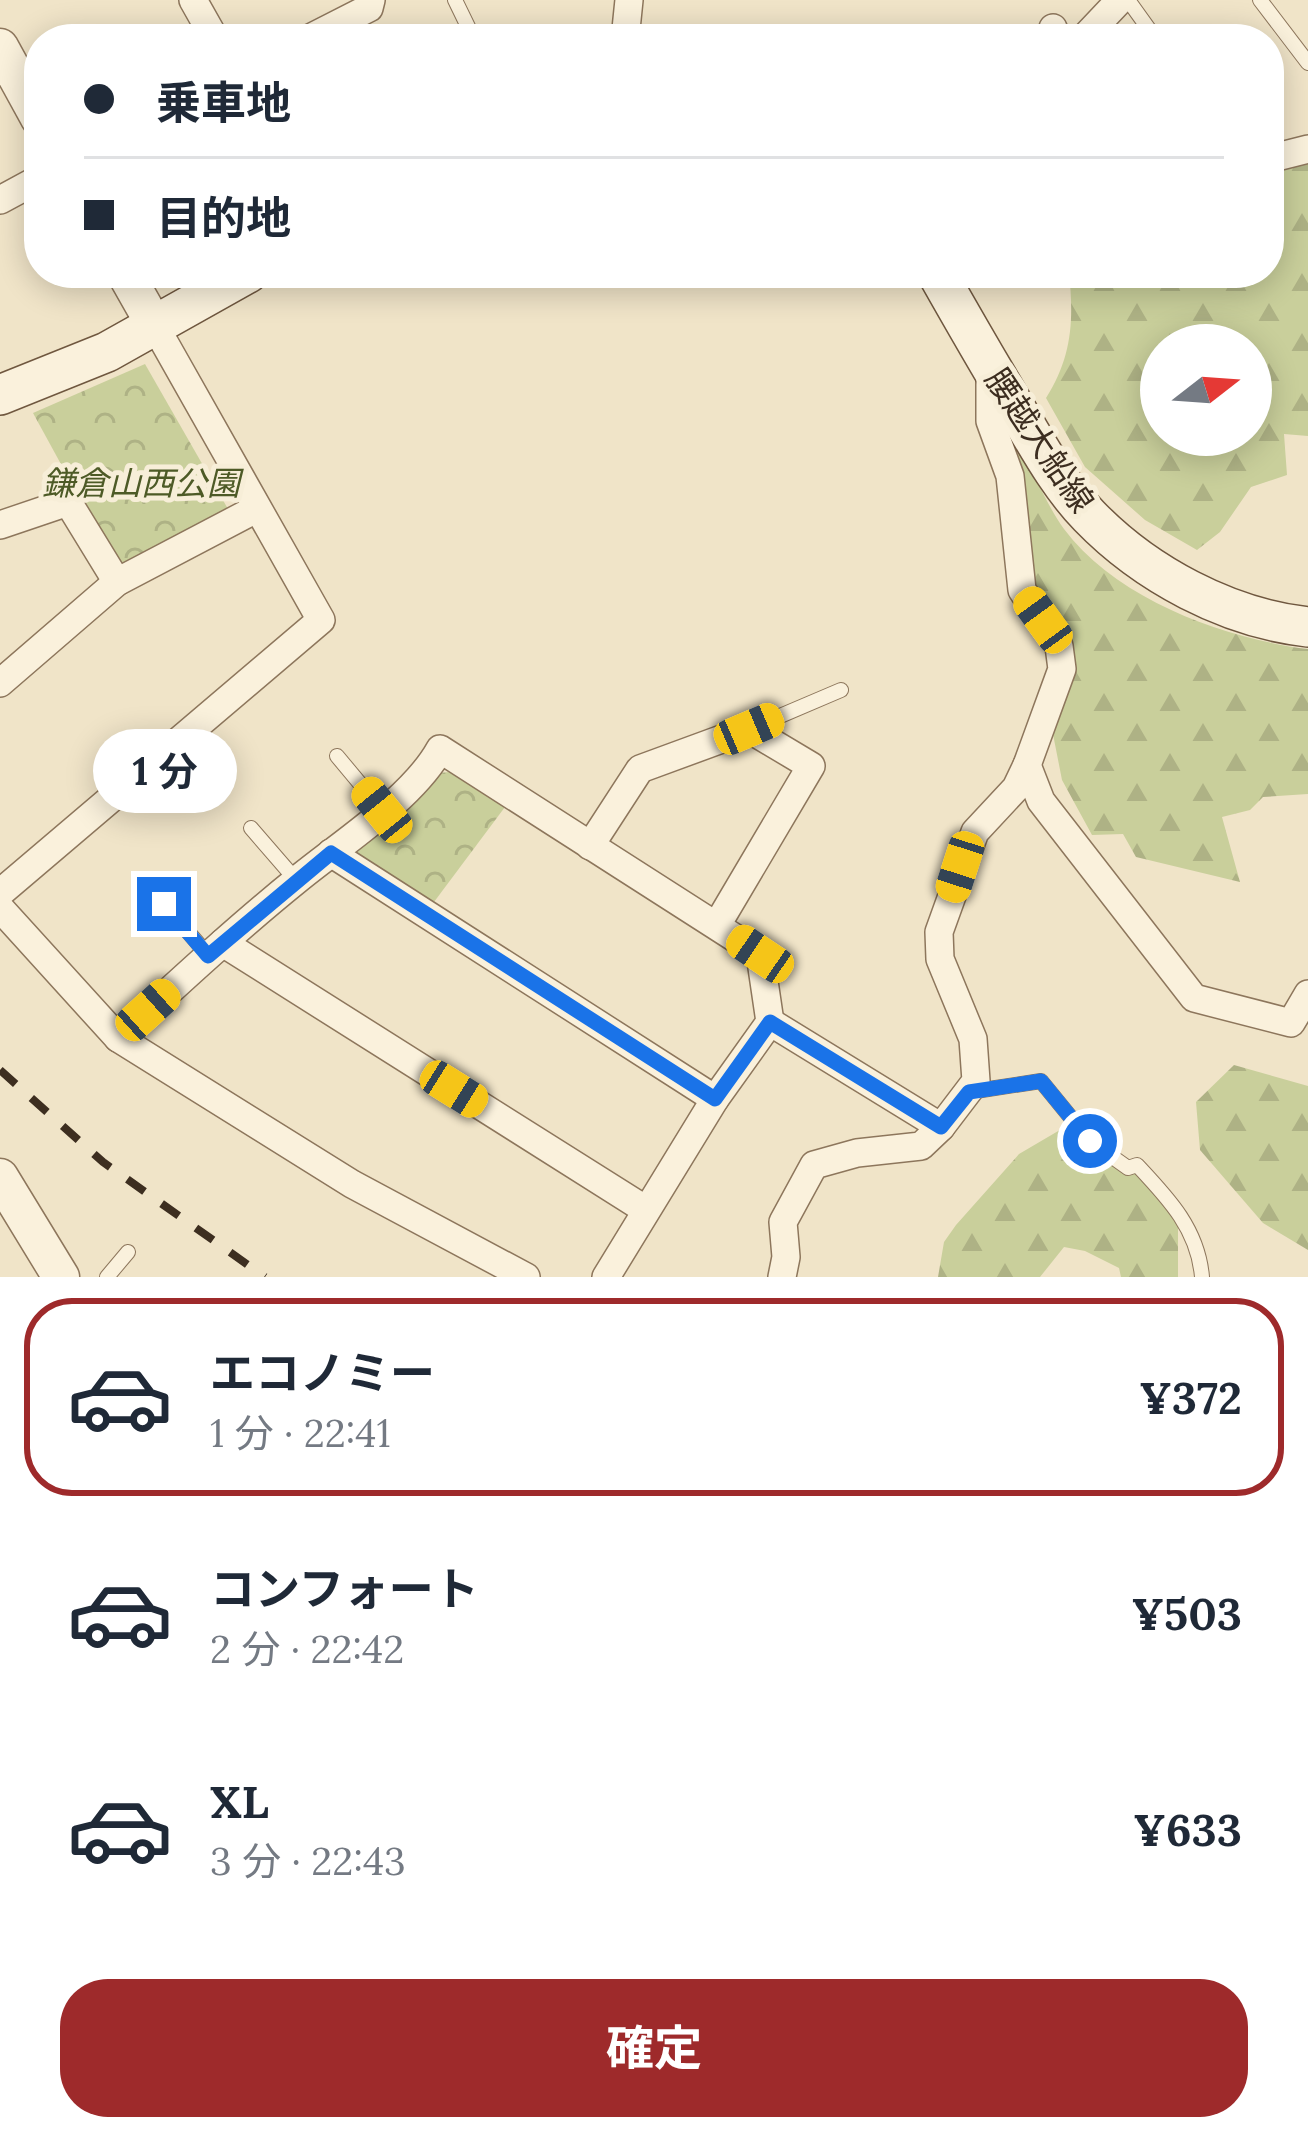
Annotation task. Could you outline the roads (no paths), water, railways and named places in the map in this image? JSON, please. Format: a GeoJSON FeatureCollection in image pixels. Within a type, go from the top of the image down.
{"type":"FeatureCollection","features":[{"type":"Feature","properties":{"kind":"main road"},"geometry":{"type":"LineString","coordinates":[[0,395],[107,352],[222,288]]}},
{"type":"Feature","properties":{"kind":"main road","name":"腰越大船線"},"geometry":{"type":"LineString","coordinates":[[946,288],[990,366],[1088,515],[1138,558],[1189,590],[1308,627]]}},
{"type":"Feature","properties":{"kind":"street"},"geometry":{"type":"LineString","coordinates":[[338,24],[369,8],[371,0]]}},
{"type":"Feature","properties":{"kind":"street"},"geometry":{"type":"LineString","coordinates":[[1099,24],[1124,0]]}},
{"type":"Feature","properties":{"kind":"street"},"geometry":{"type":"LineString","coordinates":[[0,47],[24,91]]}},
{"type":"Feature","properties":{"kind":"street"},"geometry":{"type":"LineString","coordinates":[[0,893],[321,620],[133,288]]}},
{"type":"Feature","properties":{"kind":"street"},"geometry":{"type":"LineString","coordinates":[[782,1277],[783,1222],[814,1166],[857,1153],[921,1146],[976,1081],[973,1039],[940,959],[939,932],[976,832],[1016,788],[1027,765],[1062,669],[1058,646],[1022,590],[1010,476],[990,421],[990,366]]}},
{"type":"Feature","properties":{"kind":"street"},"geometry":{"type":"LineString","coordinates":[[0,525],[68,502],[117,582]]}},
{"type":"Feature","properties":{"kind":"street"},"geometry":{"type":"LineString","coordinates":[[0,683],[117,582],[256,509]]}},
{"type":"Feature","properties":{"kind":"street"},"geometry":{"type":"LineString","coordinates":[[590,845],[640,769],[749,729],[812,766],[717,925]]}},
{"type":"Feature","properties":{"kind":"street"},"geometry":{"type":"LineString","coordinates":[[118,1037],[382,810],[431,765],[440,748],[760,954],[770,1022],[715,1099],[606,1277]]}},
{"type":"Feature","properties":{"kind":"street"},"geometry":{"type":"LineString","coordinates":[[1027,765],[1041,801],[1194,998],[1291,1023],[1308,994]]}},
{"type":"Feature","properties":{"kind":"street"},"geometry":{"type":"LineString","coordinates":[[331,853],[715,1099]]}},
{"type":"Feature","properties":{"kind":"street"},"geometry":{"type":"LineString","coordinates":[[0,908],[118,1037],[352,1184],[526,1277]]}},
{"type":"Feature","properties":{"kind":"street"},"geometry":{"type":"LineString","coordinates":[[216,950],[646,1210]]}},
{"type":"Feature","properties":{"kind":"street"},"geometry":{"type":"LineString","coordinates":[[770,1022],[941,1127]]}},
{"type":"Feature","properties":{"kind":"street"},"geometry":{"type":"LineString","coordinates":[[0,1177],[61,1277]]}},
{"type":"Feature","properties":{"kind":"lane"},"geometry":{"type":"LineString","coordinates":[[1124,0],[1144,24]]}},
{"type":"Feature","properties":{"kind":"lane"},"geometry":{"type":"LineString","coordinates":[[1260,0],[1279,24]]}},
{"type":"Feature","properties":{"kind":"lane"},"geometry":{"type":"LineString","coordinates":[[1284,31],[1308,62]]}},
{"type":"Feature","properties":{"kind":"lane"},"geometry":{"type":"LineString","coordinates":[[749,729],[841,690]]}},
{"type":"Feature","properties":{"kind":"lane"},"geometry":{"type":"LineString","coordinates":[[337,756],[382,810]]}},
{"type":"Feature","properties":{"kind":"lane"},"geometry":{"type":"LineString","coordinates":[[251,828],[296,880]]}},
{"type":"Feature","properties":{"kind":"lane"},"geometry":{"type":"LineString","coordinates":[[164,904],[216,950]]}},
{"type":"Feature","properties":{"kind":"lane"},"geometry":{"type":"LineString","coordinates":[[969,1092],[1041,1081],[1090,1141],[1128,1168],[1137,1165],[1180,1211],[1200,1257],[1202,1277]]}},
{"type":"Feature","properties":{"kind":"lane"},"geometry":{"type":"LineString","coordinates":[[107,1277],[128,1252]]}},
{"type":"Feature","properties":{"kind":"railway"},"geometry":{"type":"LineString","coordinates":[[0,1070],[103,1162],[265,1277]]}},
{"type":"Feature","properties":{"kind":"park label","name":"鎌倉山西公園"},"geometry":{"type":"Point","coordinates":[141,483]}}]}
